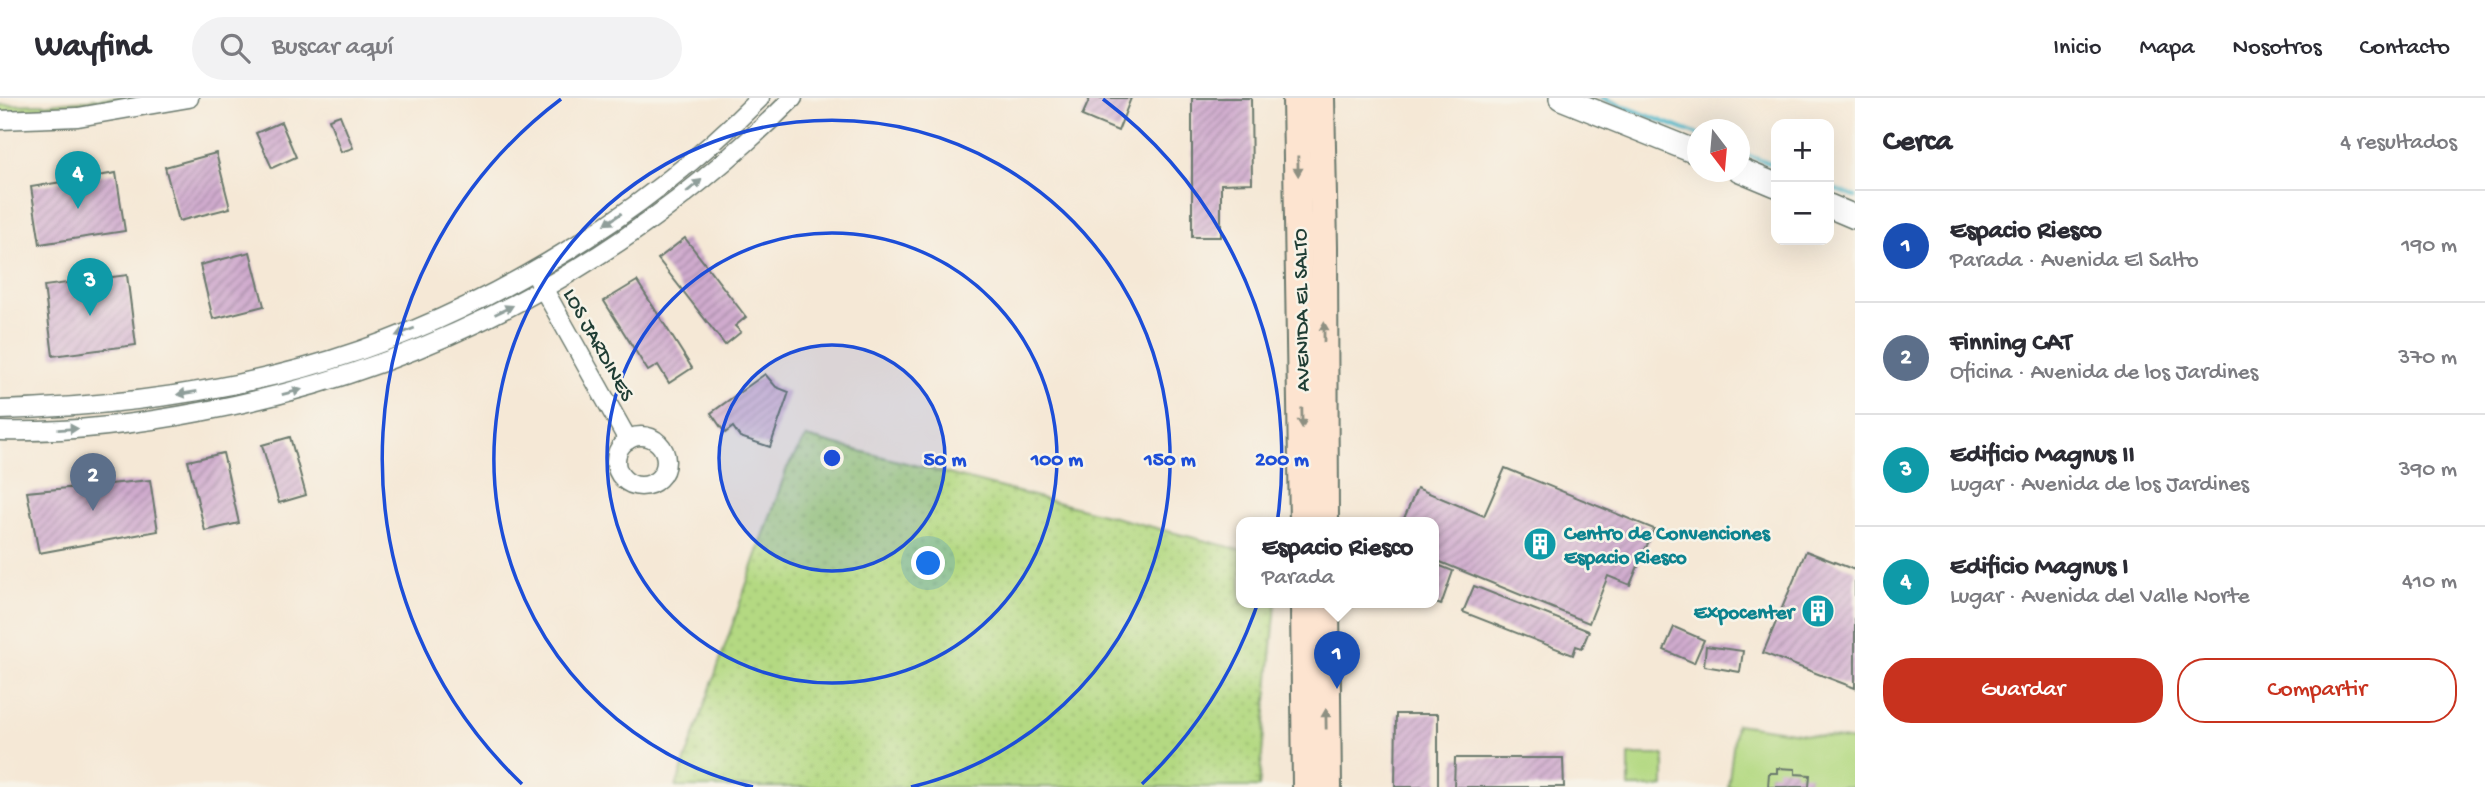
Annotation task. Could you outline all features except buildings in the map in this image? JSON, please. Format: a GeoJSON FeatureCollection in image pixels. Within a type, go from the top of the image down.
{"type":"FeatureCollection","features":[{"type":"Feature","properties":{"kind":"main road","name":"AVENIDA EL SALTO"},"geometry":{"type":"LineString","coordinates":[[1296,98],[1303,517]]}},
{"type":"Feature","properties":{"kind":"main road","name":"AVENIDA EL SALTO"},"geometry":{"type":"LineString","coordinates":[[1321,98],[1325,517]]}},
{"type":"Feature","properties":{"kind":"main road"},"geometry":{"type":"LineString","coordinates":[[1304,608],[1306,787]]}},
{"type":"Feature","properties":{"kind":"main road"},"geometry":{"type":"LineString","coordinates":[[1326,608],[1328,787]]}},
{"type":"Feature","properties":{"kind":"street"},"geometry":{"type":"LineString","coordinates":[[0,120],[78,117],[186,98]]}},
{"type":"Feature","properties":{"kind":"street"},"geometry":{"type":"LineString","coordinates":[[0,410],[131,401],[202,390],[315,364],[389,339],[454,311],[533,270],[599,229],[703,151],[760,98]]}},
{"type":"Feature","properties":{"kind":"street"},"geometry":{"type":"LineString","coordinates":[[0,431],[114,426],[190,414],[264,399],[399,358],[544,290],[620,242],[668,207],[745,143],[793,98]]}},
{"type":"Feature","properties":{"kind":"street"},"geometry":{"type":"LineString","coordinates":[[1561,98],[1687,149]]}},
{"type":"Feature","properties":{"kind":"street"},"geometry":{"type":"LineString","coordinates":[[1750,174],[1771,183]]}},
{"type":"Feature","properties":{"kind":"street"},"geometry":{"type":"LineString","coordinates":[[1834,208],[1855,217]]}},
{"type":"Feature","properties":{"kind":"street","name":"LOS JARDINES"},"geometry":{"type":"LineString","coordinates":[[533,270],[628,440]]}},
{"type":"Feature","properties":{"kind":"street"},"geometry":{"type":"LineString","coordinates":[[257,379],[252,387],[253,391],[264,399]]}},
{"type":"Feature","properties":{"kind":"green space"},"geometry":{"type":"Polygon","coordinates":[[[150,98],[76,109],[0,113],[0,105],[150,98]]]}},
{"type":"Feature","properties":{"kind":"green space"},"geometry":{"type":"Polygon","coordinates":[[[806,437],[1236,549],[1236,608],[1276,608],[1259,787],[676,787],[787,468],[806,437]]]}},
{"type":"Feature","properties":{"kind":"green space"},"geometry":{"type":"Polygon","coordinates":[[[1736,724],[1855,741],[1855,787],[1728,787],[1736,724]]]}},
{"type":"Feature","properties":{"kind":"green space"},"geometry":{"type":"Polygon","coordinates":[[[1629,755],[1664,755],[1664,787],[1629,787],[1629,755]]]}},
{"type":"Feature","properties":{"kind":"waterway"},"geometry":{"type":"LineString","coordinates":[[1602,98],[1687,131]]}},
{"type":"Feature","properties":{"kind":"waterway"},"geometry":{"type":"LineString","coordinates":[[1750,156],[1771,164]]}},
{"type":"Feature","properties":{"kind":"waterway"},"geometry":{"type":"LineString","coordinates":[[1834,189],[1855,197]]}},
{"type":"Feature","properties":{"kind":"place","name":"Edificio Magnus I"},"geometry":{"type":"Point","coordinates":[78,209]}},
{"type":"Feature","properties":{"kind":"place","name":"Edificio Magnus II"},"geometry":{"type":"Point","coordinates":[90,316]}},
{"type":"Feature","properties":{"kind":"place","name":"Finning CAT"},"geometry":{"type":"Point","coordinates":[93,511]}},
{"type":"Feature","properties":{"kind":"place","name":"Centro de Convenciones Espacio Riesco"},"geometry":{"type":"Point","coordinates":[1540,544]}},
{"type":"Feature","properties":{"kind":"place","name":"Expocenter"},"geometry":{"type":"Point","coordinates":[1818,611]}},
{"type":"Feature","properties":{"kind":"place","name":"Espacio Riesco"},"geometry":{"type":"Point","coordinates":[1337,689]}}]}
